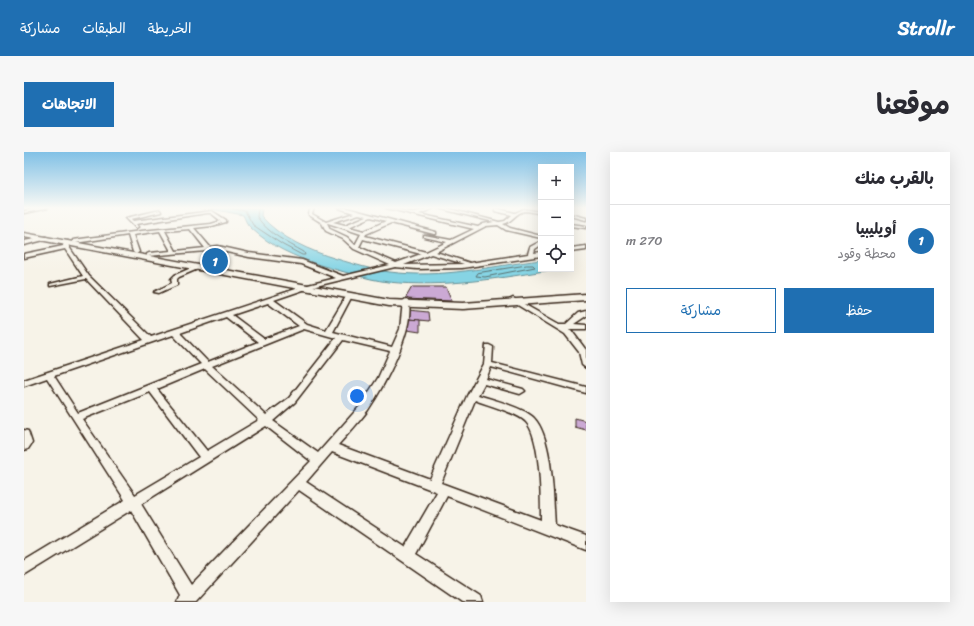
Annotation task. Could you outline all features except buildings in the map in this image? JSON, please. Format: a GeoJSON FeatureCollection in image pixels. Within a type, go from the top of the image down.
{"type":"FeatureCollection","features":[{"type":"Feature","properties":{"kind":"main road"},"geometry":{"type":"LineString","coordinates":[[24,234],[69,244],[136,252],[349,296],[406,303],[466,306],[586,296]]}},
{"type":"Feature","properties":{"kind":"main road"},"geometry":{"type":"LineString","coordinates":[[24,234],[69,244],[307,287],[406,303]]}},
{"type":"Feature","properties":{"kind":"street"},"geometry":{"type":"LineString","coordinates":[[138,229],[141,232]]}},
{"type":"Feature","properties":{"kind":"street"},"geometry":{"type":"LineString","coordinates":[[24,256],[69,244],[168,229]]}},
{"type":"Feature","properties":{"kind":"street"},"geometry":{"type":"LineString","coordinates":[[195,229],[208,248]]}},
{"type":"Feature","properties":{"kind":"street"},"geometry":{"type":"LineString","coordinates":[[328,229],[345,238],[356,248],[397,266],[444,267],[538,254]]}},
{"type":"Feature","properties":{"kind":"street"},"geometry":{"type":"LineString","coordinates":[[350,229],[363,235],[472,264]]}},
{"type":"Feature","properties":{"kind":"street"},"geometry":{"type":"LineString","coordinates":[[356,248],[363,235],[375,229]]}},
{"type":"Feature","properties":{"kind":"street"},"geometry":{"type":"LineString","coordinates":[[419,229],[434,233]]}},
{"type":"Feature","properties":{"kind":"street"},"geometry":{"type":"LineString","coordinates":[[24,383],[307,287],[397,266],[429,253],[475,229]]}},
{"type":"Feature","properties":{"kind":"street"},"geometry":{"type":"LineString","coordinates":[[508,229],[538,236]]}},
{"type":"Feature","properties":{"kind":"street"},"geometry":{"type":"LineString","coordinates":[[162,230],[174,252]]}},
{"type":"Feature","properties":{"kind":"street"},"geometry":{"type":"LineString","coordinates":[[130,234],[136,252]]}},
{"type":"Feature","properties":{"kind":"street"},"geometry":{"type":"LineString","coordinates":[[415,234],[452,242]]}},
{"type":"Feature","properties":{"kind":"street"},"geometry":{"type":"LineString","coordinates":[[24,243],[46,238]]}},
{"type":"Feature","properties":{"kind":"street"},"geometry":{"type":"LineString","coordinates":[[69,244],[87,277],[150,341]]}},
{"type":"Feature","properties":{"kind":"street"},"geometry":{"type":"LineString","coordinates":[[531,255],[532,248],[538,245]]}},
{"type":"Feature","properties":{"kind":"street"},"geometry":{"type":"LineString","coordinates":[[149,255],[208,248],[223,248],[249,255],[302,262],[342,278]]}},
{"type":"Feature","properties":{"kind":"street"},"geometry":{"type":"LineString","coordinates":[[574,250],[586,248]]}},
{"type":"Feature","properties":{"kind":"street"},"geometry":{"type":"LineString","coordinates":[[157,292],[175,284],[174,279],[177,276],[198,267]]}},
{"type":"Feature","properties":{"kind":"street"},"geometry":{"type":"LineString","coordinates":[[52,284],[87,277]]}},
{"type":"Feature","properties":{"kind":"street"},"geometry":{"type":"LineString","coordinates":[[328,334],[349,296]]}},
{"type":"Feature","properties":{"kind":"street"},"geometry":{"type":"LineString","coordinates":[[269,300],[304,326],[328,334],[395,350]]}},
{"type":"Feature","properties":{"kind":"street"},"geometry":{"type":"LineString","coordinates":[[515,301],[558,326],[573,338],[583,352],[585,361]]}},
{"type":"Feature","properties":{"kind":"street"},"geometry":{"type":"LineString","coordinates":[[49,375],[76,418],[134,502],[188,600],[331,447],[364,408],[383,378],[404,329],[406,303]]}},
{"type":"Feature","properties":{"kind":"street"},"geometry":{"type":"LineString","coordinates":[[568,326],[586,313]]}},
{"type":"Feature","properties":{"kind":"street"},"geometry":{"type":"LineString","coordinates":[[228,315],[263,342]]}},
{"type":"Feature","properties":{"kind":"street"},"geometry":{"type":"LineString","coordinates":[[76,418],[152,388],[204,365],[304,326]]}},
{"type":"Feature","properties":{"kind":"street"},"geometry":{"type":"LineString","coordinates":[[558,326],[586,327]]}},
{"type":"Feature","properties":{"kind":"street"},"geometry":{"type":"LineString","coordinates":[[175,332],[204,365],[266,421],[319,460]]}},
{"type":"Feature","properties":{"kind":"street"},"geometry":{"type":"LineString","coordinates":[[24,569],[266,421],[292,400],[341,337]]}},
{"type":"Feature","properties":{"kind":"street"},"geometry":{"type":"LineString","coordinates":[[407,556],[439,487],[472,396],[488,364],[489,347]]}},
{"type":"Feature","properties":{"kind":"street"},"geometry":{"type":"LineString","coordinates":[[488,364],[586,390]]}},
{"type":"Feature","properties":{"kind":"street"},"geometry":{"type":"LineString","coordinates":[[481,380],[520,391]]}},
{"type":"Feature","properties":{"kind":"street"},"geometry":{"type":"LineString","coordinates":[[152,388],[206,458]]}},
{"type":"Feature","properties":{"kind":"street"},"geometry":{"type":"LineString","coordinates":[[472,396],[528,418],[534,426],[541,449],[545,476],[548,528]]}},
{"type":"Feature","properties":{"kind":"street"},"geometry":{"type":"LineString","coordinates":[[24,434],[27,443],[24,446]]}},
{"type":"Feature","properties":{"kind":"street"},"geometry":{"type":"LineString","coordinates":[[331,447],[586,543]]}},
{"type":"Feature","properties":{"kind":"street"},"geometry":{"type":"LineString","coordinates":[[297,482],[475,602]]}},
{"type":"Feature","properties":{"kind":"water"},"geometry":{"type":"Polygon","coordinates":[[[252,229],[275,229],[306,248],[363,267],[383,271],[409,274],[447,273],[538,260],[538,272],[494,279],[452,283],[409,284],[379,281],[320,265],[283,250],[266,240],[252,229]]]}},
{"type":"Feature","properties":{"kind":"place","name":"أويليبيا"},"geometry":{"type":"Point","coordinates":[215,261]}}]}
